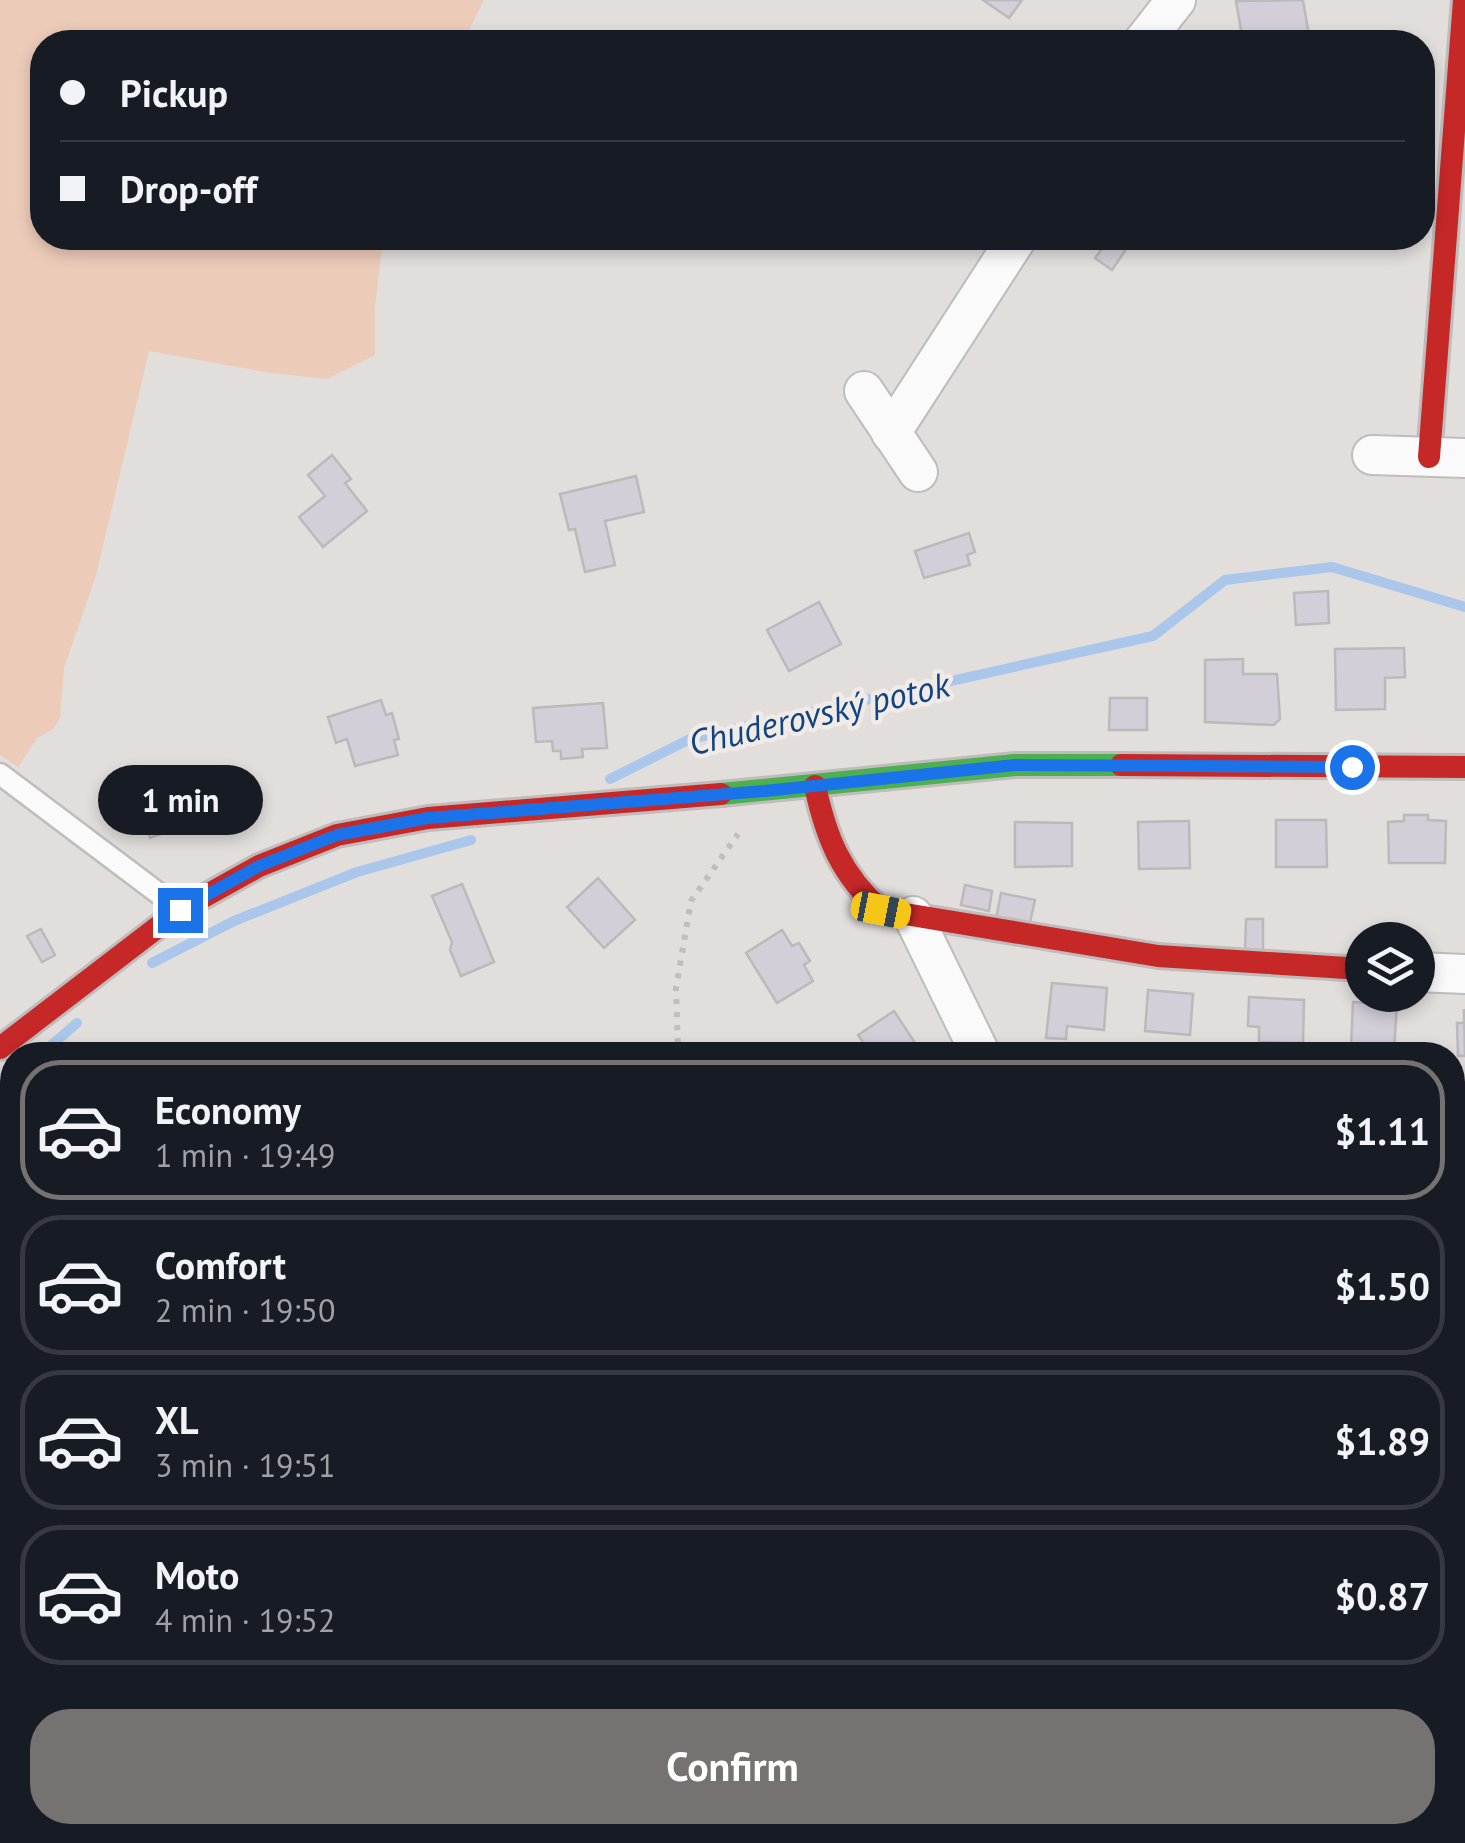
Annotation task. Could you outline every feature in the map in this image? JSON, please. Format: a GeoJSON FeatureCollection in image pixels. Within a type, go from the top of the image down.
{"type":"FeatureCollection","features":[{"type":"Feature","properties":{"kind":"street"},"geometry":{"type":"LineString","coordinates":[[1152,30],[1176,0]]}},
{"type":"Feature","properties":{"kind":"street"},"geometry":{"type":"LineString","coordinates":[[1372,455],[1447,458],[1464,0]]}},
{"type":"Feature","properties":{"kind":"street"},"geometry":{"type":"LineString","coordinates":[[892,433],[1010,250]]}},
{"type":"Feature","properties":{"kind":"street"},"geometry":{"type":"LineString","coordinates":[[864,390],[918,472]]}},
{"type":"Feature","properties":{"kind":"street"},"geometry":{"type":"LineString","coordinates":[[8,1042],[180,910],[259,866],[337,835],[428,818],[765,791],[1015,765],[1465,768]]}},
{"type":"Feature","properties":{"kind":"street"},"geometry":{"type":"LineString","coordinates":[[815,786],[827,841],[857,891],[881,910],[1158,956],[1345,968]]}},
{"type":"Feature","properties":{"kind":"street"},"geometry":{"type":"LineString","coordinates":[[913,916],[975,1042]]}},
{"type":"Feature","properties":{"kind":"street"},"geometry":{"type":"LineString","coordinates":[[1435,973],[1465,974]]}},
{"type":"Feature","properties":{"kind":"lane"},"geometry":{"type":"LineString","coordinates":[[0,774],[180,910]]}},
{"type":"Feature","properties":{"kind":"path"},"geometry":{"type":"LineString","coordinates":[[678,1042],[676,988],[691,901],[765,791]]}},
{"type":"Feature","properties":{"kind":"shaded area"},"geometry":{"type":"Polygon","coordinates":[[[0,0],[484,0],[469,30],[30,30],[30,250],[382,250],[375,307],[375,355],[327,379],[149,351],[96,575],[64,668],[60,718],[53,729],[37,738],[18,767],[0,755],[0,0]]]}},
{"type":"Feature","properties":{"kind":"building"},"geometry":{"type":"Polygon","coordinates":[[[983,0],[1022,0],[1009,18],[983,0]]]}},
{"type":"Feature","properties":{"kind":"building"},"geometry":{"type":"Polygon","coordinates":[[[1303,0],[1308,30],[1241,30],[1236,1],[1303,0]]]}},
{"type":"Feature","properties":{"kind":"building"},"geometry":{"type":"Polygon","coordinates":[[[1101,250],[1126,250],[1112,270],[1095,258],[1101,250]]]}},
{"type":"Feature","properties":{"kind":"building"},"geometry":{"type":"Polygon","coordinates":[[[332,455],[351,479],[345,483],[367,511],[323,547],[299,517],[325,496],[308,475],[332,455]]]}},
{"type":"Feature","properties":{"kind":"building"},"geometry":{"type":"Polygon","coordinates":[[[636,476],[644,512],[605,521],[615,565],[585,572],[575,529],[569,530],[560,494],[636,476]]]}},
{"type":"Feature","properties":{"kind":"building"},"geometry":{"type":"Polygon","coordinates":[[[969,533],[975,552],[967,555],[970,565],[924,578],[915,551],[969,533]]]}},
{"type":"Feature","properties":{"kind":"building"},"geometry":{"type":"Polygon","coordinates":[[[1328,591],[1329,623],[1296,625],[1294,593],[1328,591]]]}},
{"type":"Feature","properties":{"kind":"building"},"geometry":{"type":"Polygon","coordinates":[[[819,602],[841,644],[789,671],[767,630],[819,602]]]}},
{"type":"Feature","properties":{"kind":"building"},"geometry":{"type":"Polygon","coordinates":[[[1404,648],[1405,677],[1385,678],[1385,709],[1336,710],[1335,649],[1404,648]]]}},
{"type":"Feature","properties":{"kind":"building"},"geometry":{"type":"Polygon","coordinates":[[[1243,659],[1243,674],[1277,674],[1280,719],[1274,725],[1205,722],[1205,660],[1243,659]]]}},
{"type":"Feature","properties":{"kind":"building"},"geometry":{"type":"Polygon","coordinates":[[[1110,698],[1147,698],[1147,730],[1109,730],[1110,698]]]}},
{"type":"Feature","properties":{"kind":"building"},"geometry":{"type":"Polygon","coordinates":[[[381,700],[386,715],[392,713],[399,739],[394,740],[398,755],[355,766],[347,739],[336,743],[328,717],[381,700]]]}},
{"type":"Feature","properties":{"kind":"building"},"geometry":{"type":"Polygon","coordinates":[[[603,703],[607,748],[582,749],[583,757],[561,759],[561,751],[553,751],[552,741],[536,742],[533,708],[603,703]]]}},
{"type":"Feature","properties":{"kind":"building"},"geometry":{"type":"Polygon","coordinates":[[[168,768],[174,786],[184,782],[192,803],[183,807],[188,824],[150,838],[130,782],[168,768]]]}},
{"type":"Feature","properties":{"kind":"building"},"geometry":{"type":"Polygon","coordinates":[[[1404,815],[1428,815],[1428,820],[1446,821],[1445,863],[1389,863],[1388,822],[1404,821],[1404,815]]]}},
{"type":"Feature","properties":{"kind":"building"},"geometry":{"type":"Polygon","coordinates":[[[1276,820],[1326,820],[1327,867],[1276,867],[1276,820]]]}},
{"type":"Feature","properties":{"kind":"building"},"geometry":{"type":"Polygon","coordinates":[[[1189,821],[1190,868],[1139,869],[1138,822],[1189,821]]]}},
{"type":"Feature","properties":{"kind":"building"},"geometry":{"type":"Polygon","coordinates":[[[1015,822],[1072,823],[1072,866],[1015,867],[1015,822]]]}},
{"type":"Feature","properties":{"kind":"building"},"geometry":{"type":"Polygon","coordinates":[[[598,878],[635,920],[604,948],[567,907],[598,878]]]}},
{"type":"Feature","properties":{"kind":"building"},"geometry":{"type":"Polygon","coordinates":[[[462,884],[494,962],[461,976],[450,950],[452,942],[432,896],[462,884]]]}},
{"type":"Feature","properties":{"kind":"building"},"geometry":{"type":"Polygon","coordinates":[[[965,885],[992,891],[989,911],[961,905],[965,885]]]}},
{"type":"Feature","properties":{"kind":"building"},"geometry":{"type":"Polygon","coordinates":[[[1001,893],[1035,900],[1029,927],[996,919],[1001,893]]]}},
{"type":"Feature","properties":{"kind":"building"},"geometry":{"type":"Polygon","coordinates":[[[1246,919],[1263,919],[1263,952],[1245,951],[1246,919]]]}},
{"type":"Feature","properties":{"kind":"building"},"geometry":{"type":"Polygon","coordinates":[[[41,929],[55,955],[42,962],[27,936],[41,929]]]}},
{"type":"Feature","properties":{"kind":"building"},"geometry":{"type":"Polygon","coordinates":[[[782,930],[792,946],[799,943],[810,961],[804,965],[813,981],[777,1003],[746,953],[782,930]]]}},
{"type":"Feature","properties":{"kind":"building"},"geometry":{"type":"Polygon","coordinates":[[[1052,983],[1107,988],[1104,1030],[1067,1026],[1066,1039],[1046,1038],[1052,983]]]}},
{"type":"Feature","properties":{"kind":"building"},"geometry":{"type":"Polygon","coordinates":[[[1148,990],[1193,994],[1190,1035],[1145,1031],[1148,990]]]}},
{"type":"Feature","properties":{"kind":"building"},"geometry":{"type":"Polygon","coordinates":[[[1249,997],[1304,1000],[1303,1042],[1259,1042],[1259,1027],[1248,1026],[1249,997]]]}},
{"type":"Feature","properties":{"kind":"building"},"geometry":{"type":"Polygon","coordinates":[[[1464,1009],[1465,1042],[1458,1042],[1457,1023],[1464,1023],[1464,1009]]]}},
{"type":"Feature","properties":{"kind":"building"},"geometry":{"type":"Polygon","coordinates":[[[894,1011],[914,1042],[863,1042],[858,1035],[894,1011]]]}},
{"type":"Feature","properties":{"kind":"building"},"geometry":{"type":"Polygon","coordinates":[[[1353,1012],[1397,1012],[1394,1042],[1351,1042],[1353,1012]]]}},
{"type":"Feature","properties":{"kind":"waterway","name":"Chuderovský potok"},"geometry":{"type":"LineString","coordinates":[[610,779],[690,739],[1153,636],[1225,580],[1332,567],[1465,607]]}},
{"type":"Feature","properties":{"kind":"waterway","name":"Chuderovský potok"},"geometry":{"type":"LineString","coordinates":[[152,963],[234,921],[357,872],[471,840]]}},
{"type":"Feature","properties":{"kind":"waterway","name":"Chuderovský potok"},"geometry":{"type":"LineString","coordinates":[[55,1042],[77,1023]]}},
{"type":"Feature","properties":{"kind":"traffic: fast"},"geometry":{"type":"LineString","coordinates":[[721,794],[1015,765],[1121,765]]}},
{"type":"Feature","properties":{"kind":"traffic: jam"},"geometry":{"type":"LineString","coordinates":[[1429,457],[1464,0]]}},
{"type":"Feature","properties":{"kind":"traffic: jam"},"geometry":{"type":"LineString","coordinates":[[1121,765],[1465,767]]}},
{"type":"Feature","properties":{"kind":"traffic: jam"},"geometry":{"type":"LineString","coordinates":[[815,786],[837,854],[855,883],[881,910],[1158,956],[1345,968]]}},
{"type":"Feature","properties":{"kind":"traffic: jam"},"geometry":{"type":"LineString","coordinates":[[8,1042],[180,910],[259,866],[337,835],[428,818],[721,794]]}},
{"type":"Feature","properties":{"kind":"route"},"geometry":{"type":"LineString","coordinates":[[180,910],[259,866],[337,835],[428,818],[765,791],[1015,765],[1352,767]]}}]}
